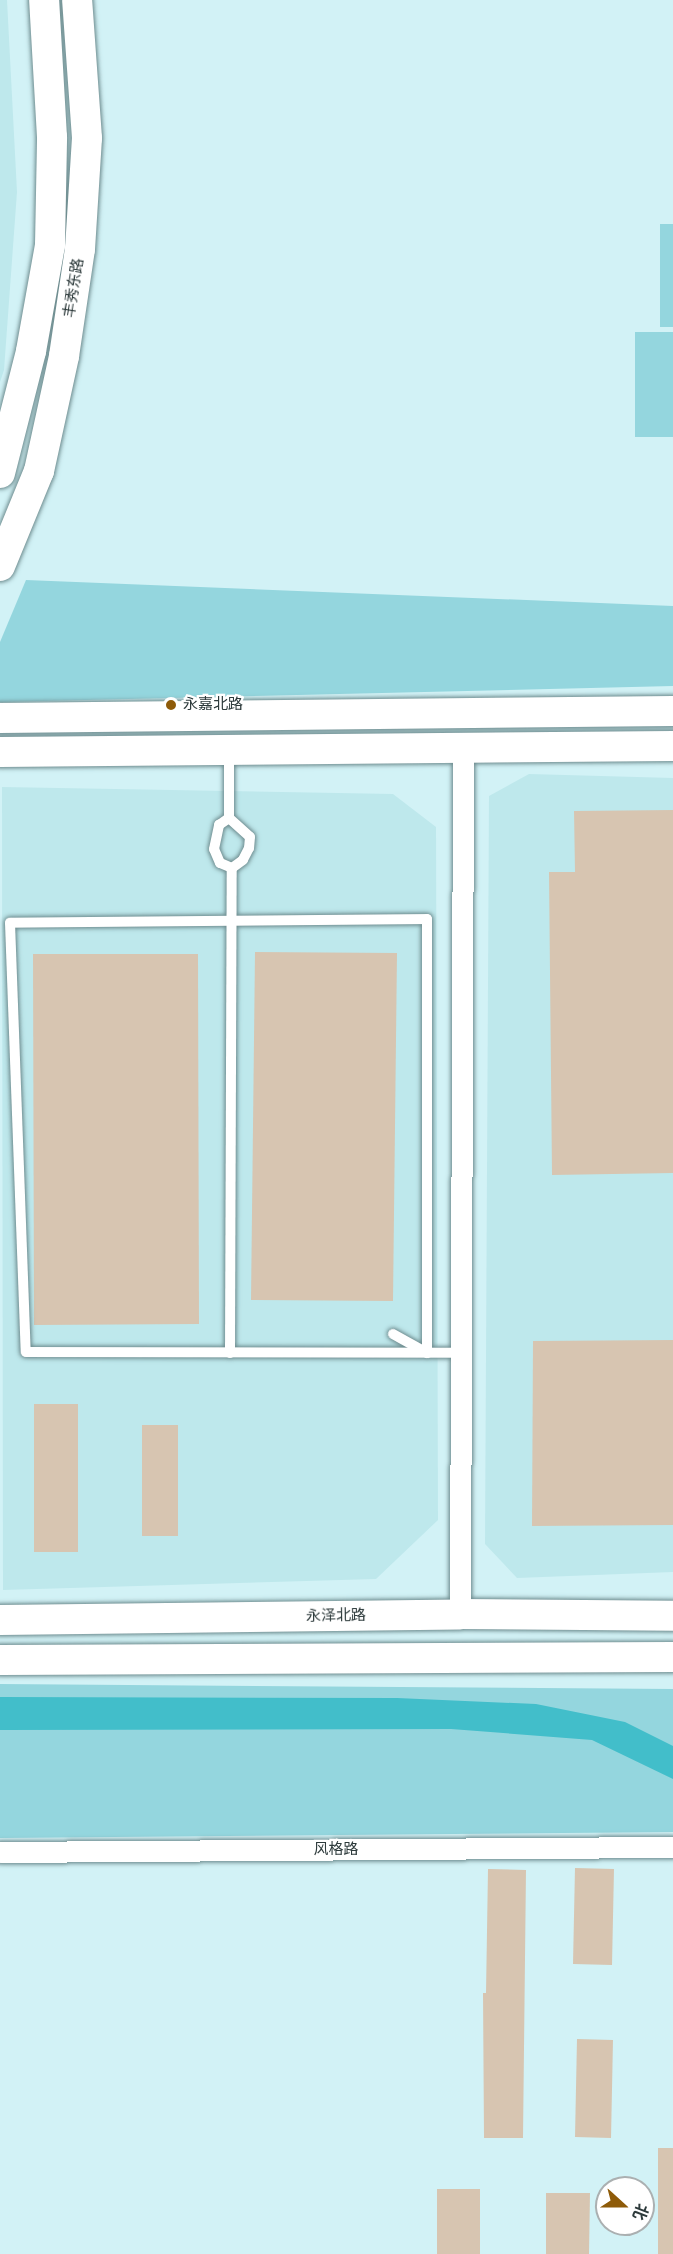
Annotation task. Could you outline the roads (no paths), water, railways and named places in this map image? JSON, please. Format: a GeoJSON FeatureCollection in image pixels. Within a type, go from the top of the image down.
{"type":"FeatureCollection","features":[{"type":"Feature","properties":{"kind":"street","name":"丰秀东路"},"geometry":{"type":"LineString","coordinates":[[0,473],[31,351],[50,245],[52,137],[47,18],[44,0]]}},
{"type":"Feature","properties":{"kind":"street","name":"丰秀东路"},"geometry":{"type":"LineString","coordinates":[[0,566],[39,471],[64,356],[80,249],[87,138],[77,0]]}},
{"type":"Feature","properties":{"kind":"street"},"geometry":{"type":"LineString","coordinates":[[0,718],[673,711]]}},
{"type":"Feature","properties":{"kind":"street"},"geometry":{"type":"LineString","coordinates":[[0,752],[229,752],[673,746]]}},
{"type":"Feature","properties":{"kind":"street"},"geometry":{"type":"LineString","coordinates":[[460,1614],[463,749]]}},
{"type":"Feature","properties":{"kind":"street","name":"永泽北路"},"geometry":{"type":"LineString","coordinates":[[0,1620],[460,1614],[673,1616]]}},
{"type":"Feature","properties":{"kind":"street"},"geometry":{"type":"LineString","coordinates":[[0,1660],[673,1657]]}},
{"type":"Feature","properties":{"kind":"street","name":"风格路"},"geometry":{"type":"LineString","coordinates":[[0,1852],[673,1847]]}},
{"type":"Feature","properties":{"kind":"lane"},"geometry":{"type":"LineString","coordinates":[[229,752],[229,818],[250,837],[249,848],[243,860],[232,868]]}},
{"type":"Feature","properties":{"kind":"lane"},"geometry":{"type":"LineString","coordinates":[[229,818],[219,825],[214,849],[220,862],[232,868]]}},
{"type":"Feature","properties":{"kind":"lane"},"geometry":{"type":"LineString","coordinates":[[230,1353],[232,868]]}},
{"type":"Feature","properties":{"kind":"lane"},"geometry":{"type":"LineString","coordinates":[[427,1353],[427,919],[10,923],[26,1352],[230,1353],[427,1353],[460,1353]]}},
{"type":"Feature","properties":{"kind":"lane"},"geometry":{"type":"LineString","coordinates":[[393,1334],[427,1353]]}},
{"type":"Feature","properties":{"kind":"place","name":"永嘉北路"},"geometry":{"type":"Point","coordinates":[171,705]}}]}
